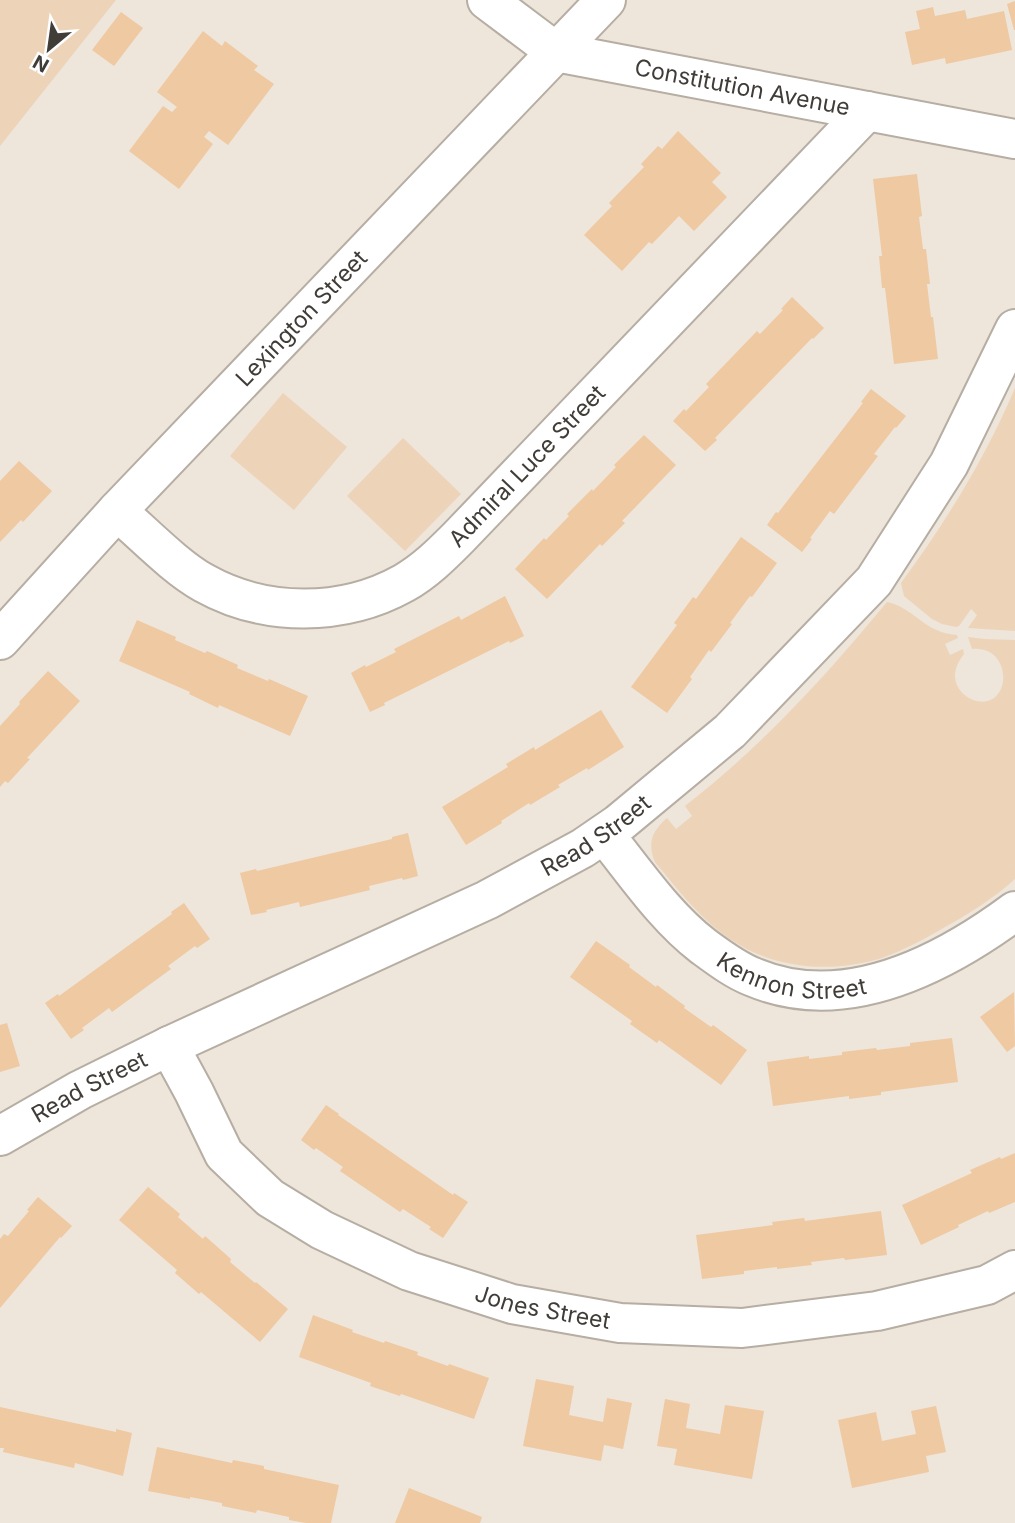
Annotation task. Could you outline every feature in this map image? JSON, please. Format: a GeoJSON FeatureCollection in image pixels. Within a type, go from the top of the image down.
{"type":"FeatureCollection","features":[{"type":"Feature","properties":{"kind":"street","name":"Constitution Avenue"},"geometry":{"type":"LineString","coordinates":[[487,0],[556,52],[1015,139]]}},
{"type":"Feature","properties":{"kind":"street","name":"Lexington Street"},"geometry":{"type":"LineString","coordinates":[[0,640],[117,511],[606,0]]}},
{"type":"Feature","properties":{"kind":"street","name":"Admiral Luce Street"},"geometry":{"type":"LineString","coordinates":[[117,511],[181,568],[225,594],[249,601],[281,607],[316,609],[347,605],[379,595],[405,582],[433,563],[458,538],[867,111]]}},
{"type":"Feature","properties":{"kind":"street","name":"Read Street"},"geometry":{"type":"LineString","coordinates":[[0,1136],[80,1090],[169,1046],[487,900],[583,848],[618,824],[730,731],[874,581],[949,464],[1015,329]]}},
{"type":"Feature","properties":{"kind":"street","name":"Kennon Street"},"geometry":{"type":"LineString","coordinates":[[604,834],[667,912],[701,944],[752,977],[781,986],[830,991],[849,990],[887,981],[981,936],[1015,911]]}},
{"type":"Feature","properties":{"kind":"street","name":"Jones Street"},"geometry":{"type":"LineString","coordinates":[[169,1046],[224,1154],[270,1198],[323,1230],[409,1271],[512,1304],[620,1323],[742,1328],[877,1311],[987,1285],[1015,1270]]}},
{"type":"Feature","properties":{"kind":"shaded area"},"geometry":{"type":"Polygon","coordinates":[[[0,0],[116,0],[0,146],[0,0]]]}},
{"type":"Feature","properties":{"kind":"shaded area"},"geometry":{"type":"Polygon","coordinates":[[[1015,388],[1015,631],[968,628],[977,615],[971,609],[959,626],[942,624],[904,596],[901,583],[964,489],[1015,388]]]}},
{"type":"Feature","properties":{"kind":"shaded area"},"geometry":{"type":"Polygon","coordinates":[[[283,393],[347,447],[294,510],[230,456],[283,393]]]}},
{"type":"Feature","properties":{"kind":"shaded area"},"geometry":{"type":"Polygon","coordinates":[[[403,438],[461,494],[405,551],[347,496],[403,438]]]}},
{"type":"Feature","properties":{"kind":"shaded area"},"geometry":{"type":"Polygon","coordinates":[[[887,602],[905,609],[936,630],[957,635],[958,638],[945,644],[950,655],[963,649],[964,654],[959,661],[955,677],[958,688],[973,700],[986,701],[995,697],[1001,689],[1003,678],[996,657],[986,651],[972,649],[968,637],[1015,640],[1015,879],[963,917],[882,958],[845,966],[825,967],[768,958],[733,941],[691,904],[655,862],[651,849],[652,838],[667,818],[676,829],[692,816],[685,806],[740,760],[792,710],[887,602]]]}},
{"type":"Feature","properties":{"kind":"building"},"geometry":{"type":"Polygon","coordinates":[[[1015,1],[1015,30],[1014,30],[1007,4],[1015,1]]]}},
{"type":"Feature","properties":{"kind":"building"},"geometry":{"type":"Polygon","coordinates":[[[933,7],[935,16],[965,10],[967,19],[1004,11],[1012,50],[946,64],[945,58],[912,65],[905,32],[920,29],[916,11],[933,7]]]}},
{"type":"Feature","properties":{"kind":"building"},"geometry":{"type":"Polygon","coordinates":[[[121,12],[143,28],[114,66],[92,50],[121,12]]]}},
{"type":"Feature","properties":{"kind":"building"},"geometry":{"type":"Polygon","coordinates":[[[203,31],[222,46],[225,41],[258,66],[254,70],[274,84],[228,145],[209,131],[204,137],[213,144],[179,189],[129,151],[163,106],[172,112],[177,107],[157,92],[203,31]]]}},
{"type":"Feature","properties":{"kind":"building"},"geometry":{"type":"Polygon","coordinates":[[[678,131],[721,173],[712,182],[727,197],[694,231],[679,216],[652,244],[649,242],[622,271],[584,235],[612,206],[609,203],[644,167],[641,164],[658,146],[662,149],[678,131]]]}},
{"type":"Feature","properties":{"kind":"building"},"geometry":{"type":"Polygon","coordinates":[[[917,174],[922,216],[919,217],[923,249],[926,249],[930,284],[927,284],[938,359],[894,364],[885,288],[882,288],[879,256],[882,256],[873,179],[917,174]]]}},
{"type":"Feature","properties":{"kind":"building"},"geometry":{"type":"Polygon","coordinates":[[[792,297],[824,328],[705,451],[673,421],[709,387],[706,384],[757,331],[760,334],[792,297]]]}},
{"type":"Feature","properties":{"kind":"building"},"geometry":{"type":"Polygon","coordinates":[[[871,389],[906,416],[874,454],[878,456],[834,514],[830,511],[802,552],[767,525],[863,403],[861,402],[871,389]]]}},
{"type":"Feature","properties":{"kind":"building"},"geometry":{"type":"Polygon","coordinates":[[[644,435],[676,465],[622,521],[625,523],[602,546],[600,544],[547,599],[515,569],[544,538],[546,540],[569,516],[567,514],[592,489],[593,491],[644,435]]]}},
{"type":"Feature","properties":{"kind":"building"},"geometry":{"type":"Polygon","coordinates":[[[19,461],[52,491],[0,542],[0,481],[19,461]]]}},
{"type":"Feature","properties":{"kind":"building"},"geometry":{"type":"Polygon","coordinates":[[[741,537],[777,563],[711,652],[709,650],[667,713],[631,687],[677,625],[674,623],[693,597],[696,599],[741,537]]]}},
{"type":"Feature","properties":{"kind":"building"},"geometry":{"type":"Polygon","coordinates":[[[505,596],[524,636],[510,643],[509,641],[370,712],[351,673],[396,652],[394,649],[459,616],[461,620],[505,596]]]}},
{"type":"Feature","properties":{"kind":"building"},"geometry":{"type":"Polygon","coordinates":[[[137,620],[176,637],[175,640],[238,665],[237,668],[308,696],[290,736],[219,705],[218,708],[189,694],[190,692],[119,661],[137,620]]]}},
{"type":"Feature","properties":{"kind":"building"},"geometry":{"type":"Polygon","coordinates":[[[48,671],[80,701],[27,758],[30,759],[8,783],[5,781],[0,787],[0,726],[48,671]]]}},
{"type":"Feature","properties":{"kind":"building"},"geometry":{"type":"Polygon","coordinates":[[[601,710],[624,747],[558,785],[560,787],[530,805],[529,803],[466,845],[442,807],[508,767],[506,764],[534,747],[535,750],[601,710]]]}},
{"type":"Feature","properties":{"kind":"building"},"geometry":{"type":"Polygon","coordinates":[[[408,833],[418,876],[369,886],[370,890],[300,907],[299,902],[251,915],[240,873],[392,839],[408,833]]]}},
{"type":"Feature","properties":{"kind":"building"},"geometry":{"type":"Polygon","coordinates":[[[184,903],[210,939],[197,948],[195,946],[168,966],[171,969],[112,1012],[109,1008],[71,1039],[45,1003],[58,994],[59,996],[184,903]]]}},
{"type":"Feature","properties":{"kind":"building"},"geometry":{"type":"Polygon","coordinates":[[[596,941],[685,1006],[684,1008],[747,1050],[721,1085],[659,1040],[657,1043],[630,1024],[632,1021],[570,977],[596,941]]]}},
{"type":"Feature","properties":{"kind":"building"},"geometry":{"type":"Polygon","coordinates":[[[1014,992],[1015,1046],[1007,1052],[980,1017],[1014,992]]]}},
{"type":"Feature","properties":{"kind":"building"},"geometry":{"type":"Polygon","coordinates":[[[7,1023],[20,1066],[0,1072],[0,1025],[7,1023]]]}},
{"type":"Feature","properties":{"kind":"building"},"geometry":{"type":"Polygon","coordinates":[[[952,1038],[958,1082],[881,1092],[881,1095],[849,1099],[849,1096],[773,1106],[767,1062],[842,1055],[842,1052],[910,1046],[910,1043],[952,1038]]]}},
{"type":"Feature","properties":{"kind":"building"},"geometry":{"type":"Polygon","coordinates":[[[326,1105],[453,1195],[454,1193],[468,1202],[443,1238],[429,1229],[431,1227],[403,1209],[400,1212],[340,1171],[343,1167],[301,1140],[326,1105]]]}},
{"type":"Feature","properties":{"kind":"building"},"geometry":{"type":"Polygon","coordinates":[[[1015,1153],[1015,1202],[989,1213],[988,1211],[921,1245],[902,1205],[972,1173],[970,1170],[1015,1153]]]}},
{"type":"Feature","properties":{"kind":"building"},"geometry":{"type":"Polygon","coordinates":[[[148,1187],[180,1214],[178,1217],[203,1239],[205,1236],[231,1259],[230,1262],[288,1309],[260,1342],[201,1292],[199,1294],[175,1273],[177,1270],[119,1220],[148,1187]]]}},
{"type":"Feature","properties":{"kind":"building"},"geometry":{"type":"Polygon","coordinates":[[[38,1197],[72,1226],[0,1308],[0,1239],[4,1234],[8,1236],[38,1197]]]}},
{"type":"Feature","properties":{"kind":"building"},"geometry":{"type":"Polygon","coordinates":[[[881,1211],[887,1255],[811,1262],[812,1265],[744,1271],[744,1274],[702,1279],[696,1235],[773,1225],[772,1222],[804,1218],[805,1221],[881,1211]]]}},
{"type":"Feature","properties":{"kind":"building"},"geometry":{"type":"Polygon","coordinates":[[[313,1315],[353,1330],[352,1332],[489,1378],[474,1419],[370,1386],[371,1383],[299,1357],[313,1315]]]}},
{"type":"Feature","properties":{"kind":"building"},"geometry":{"type":"Polygon","coordinates":[[[536,1379],[574,1386],[569,1415],[603,1422],[607,1398],[632,1403],[623,1449],[604,1445],[601,1461],[523,1446],[536,1379]]]}},
{"type":"Feature","properties":{"kind":"building"},"geometry":{"type":"Polygon","coordinates":[[[665,1399],[690,1404],[686,1428],[720,1434],[725,1405],[764,1411],[752,1479],[674,1465],[677,1449],[657,1446],[665,1399]]]}},
{"type":"Feature","properties":{"kind":"building"},"geometry":{"type":"Polygon","coordinates":[[[936,1406],[946,1452],[926,1456],[929,1472],[852,1488],[838,1420],[876,1412],[882,1441],[916,1434],[911,1411],[936,1406]]]}},
{"type":"Feature","properties":{"kind":"building"},"geometry":{"type":"Polygon","coordinates":[[[0,1407],[116,1432],[116,1429],[132,1433],[123,1476],[75,1463],[74,1468],[3,1452],[4,1448],[0,1448],[0,1407]]]}},
{"type":"Feature","properties":{"kind":"building"},"geometry":{"type":"Polygon","coordinates":[[[157,1447],[232,1463],[233,1460],[264,1466],[264,1469],[339,1485],[331,1523],[306,1523],[257,1510],[256,1513],[222,1506],[222,1503],[148,1491],[157,1447]]]}},
{"type":"Feature","properties":{"kind":"building"},"geometry":{"type":"Polygon","coordinates":[[[409,1488],[482,1517],[480,1523],[395,1523],[409,1488]]]}}]}
